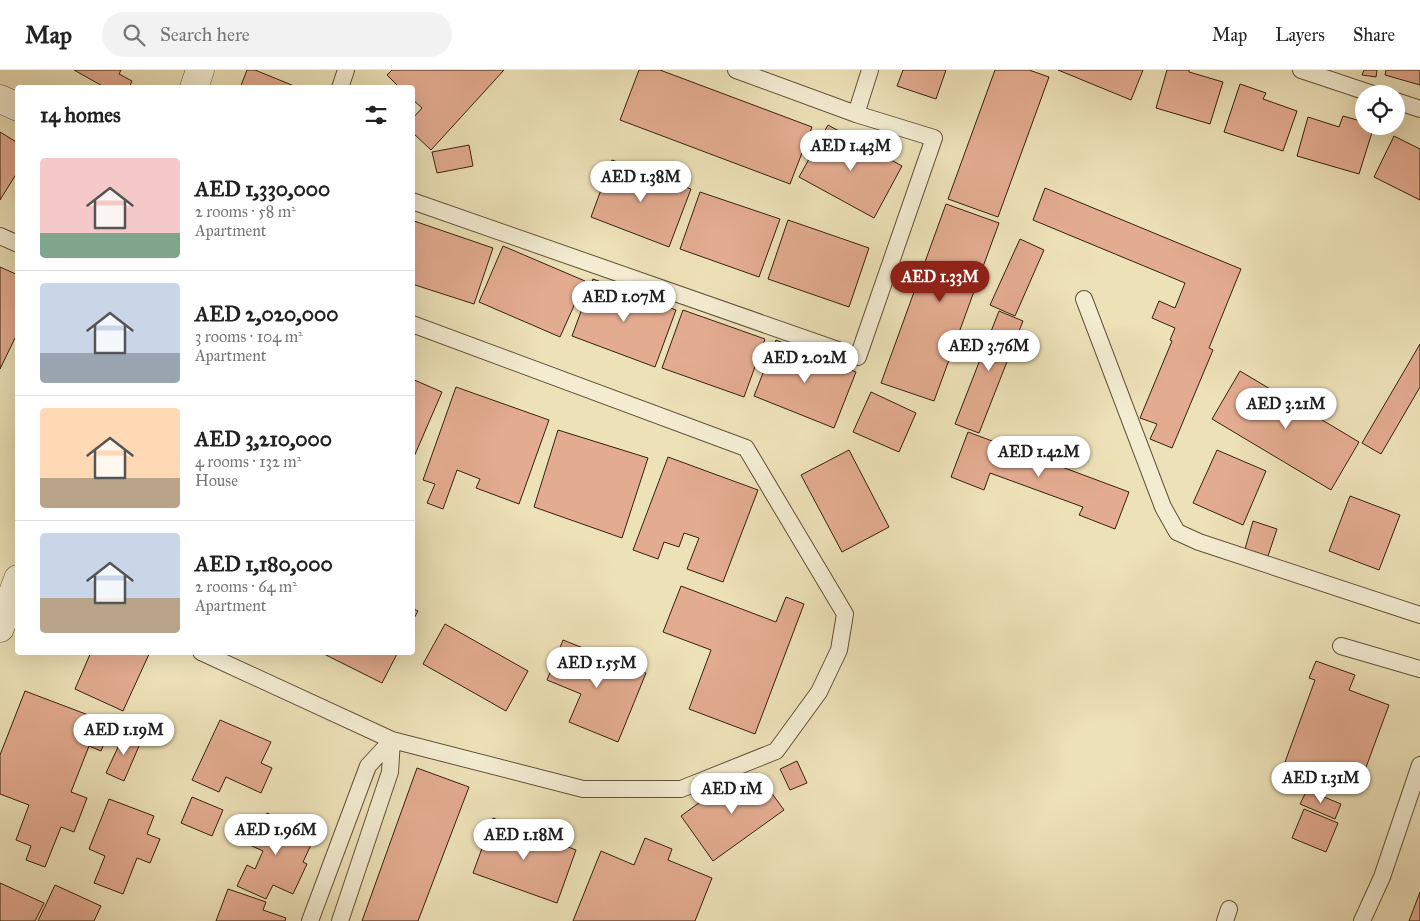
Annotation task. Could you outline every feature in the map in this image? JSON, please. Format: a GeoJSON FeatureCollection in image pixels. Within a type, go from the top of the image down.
{"type":"FeatureCollection","features":[{"type":"Feature","properties":{"kind":"street"},"geometry":{"type":"LineString","coordinates":[[195,85],[200,70]]}},
{"type":"Feature","properties":{"kind":"street"},"geometry":{"type":"LineString","coordinates":[[0,98],[15,106]]}},
{"type":"Feature","properties":{"kind":"street"},"geometry":{"type":"LineString","coordinates":[[0,628],[15,587]]}},
{"type":"Feature","properties":{"kind":"lane"},"geometry":{"type":"LineString","coordinates":[[341,85],[346,70]]}},
{"type":"Feature","properties":{"kind":"lane"},"geometry":{"type":"LineString","coordinates":[[415,202],[858,357],[934,138],[856,114],[736,70]]}},
{"type":"Feature","properties":{"kind":"lane"},"geometry":{"type":"LineString","coordinates":[[856,114],[870,70]]}},
{"type":"Feature","properties":{"kind":"lane"},"geometry":{"type":"LineString","coordinates":[[1301,70],[1355,88]]}},
{"type":"Feature","properties":{"kind":"lane"},"geometry":{"type":"LineString","coordinates":[[1405,105],[1420,109]]}},
{"type":"Feature","properties":{"kind":"lane"},"geometry":{"type":"LineString","coordinates":[[0,236],[15,243]]}},
{"type":"Feature","properties":{"kind":"lane"},"geometry":{"type":"LineString","coordinates":[[1084,299],[1163,507],[1178,532],[1199,542],[1420,615]]}},
{"type":"Feature","properties":{"kind":"lane"},"geometry":{"type":"LineString","coordinates":[[208,655],[392,740],[583,789],[681,789],[776,751],[819,692],[839,650],[845,614],[746,448],[415,325]]}},
{"type":"Feature","properties":{"kind":"lane"},"geometry":{"type":"LineString","coordinates":[[1341,646],[1420,668]]}},
{"type":"Feature","properties":{"kind":"lane"},"geometry":{"type":"LineString","coordinates":[[310,921],[368,766],[392,740]]}},
{"type":"Feature","properties":{"kind":"lane"},"geometry":{"type":"LineString","coordinates":[[340,921],[390,772],[392,740]]}},
{"type":"Feature","properties":{"kind":"lane"},"geometry":{"type":"LineString","coordinates":[[1362,921],[1382,877],[1420,765]]}},
{"type":"Feature","properties":{"kind":"building"},"geometry":{"type":"Polygon","coordinates":[[[74,70],[121,70],[119,74],[132,81],[130,85],[101,85],[74,70]]]}},
{"type":"Feature","properties":{"kind":"building"},"geometry":{"type":"Polygon","coordinates":[[[247,70],[255,70],[292,85],[241,85],[247,70]]]}},
{"type":"Feature","properties":{"kind":"building"},"geometry":{"type":"Polygon","coordinates":[[[392,70],[504,70],[431,150],[415,135],[415,116],[422,108],[415,102],[415,85],[397,85],[387,75],[392,70]]]}},
{"type":"Feature","properties":{"kind":"building"},"geometry":{"type":"Polygon","coordinates":[[[639,70],[660,70],[812,127],[790,184],[620,120],[639,70]]]}},
{"type":"Feature","properties":{"kind":"building"},"geometry":{"type":"Polygon","coordinates":[[[903,70],[946,70],[936,99],[897,86],[903,70]]]}},
{"type":"Feature","properties":{"kind":"building"},"geometry":{"type":"Polygon","coordinates":[[[995,70],[1029,70],[1049,77],[998,217],[948,199],[995,70]]]}},
{"type":"Feature","properties":{"kind":"building"},"geometry":{"type":"Polygon","coordinates":[[[1058,70],[1143,70],[1131,100],[1058,70]]]}},
{"type":"Feature","properties":{"kind":"building"},"geometry":{"type":"Polygon","coordinates":[[[1167,70],[1189,70],[1189,72],[1223,82],[1210,124],[1156,108],[1167,70]]]}},
{"type":"Feature","properties":{"kind":"building"},"geometry":{"type":"Polygon","coordinates":[[[1364,70],[1377,70],[1376,77],[1362,75],[1364,70]]]}},
{"type":"Feature","properties":{"kind":"building"},"geometry":{"type":"Polygon","coordinates":[[[1386,70],[1420,70],[1420,85],[1385,75],[1386,70]]]}},
{"type":"Feature","properties":{"kind":"building"},"geometry":{"type":"Polygon","coordinates":[[[1240,84],[1266,93],[1263,99],[1297,111],[1283,151],[1224,132],[1240,84]]]}},
{"type":"Feature","properties":{"kind":"building"},"geometry":{"type":"Polygon","coordinates":[[[1343,116],[1355,119],[1355,135],[1371,135],[1359,174],[1297,156],[1308,117],[1339,127],[1343,116]]]}},
{"type":"Feature","properties":{"kind":"building"},"geometry":{"type":"Polygon","coordinates":[[[828,125],[902,166],[874,218],[799,177],[828,125]]]}},
{"type":"Feature","properties":{"kind":"building"},"geometry":{"type":"Polygon","coordinates":[[[0,132],[15,141],[15,176],[0,200],[0,132]]]}},
{"type":"Feature","properties":{"kind":"building"},"geometry":{"type":"Polygon","coordinates":[[[1394,136],[1420,149],[1420,200],[1374,177],[1394,136]]]}},
{"type":"Feature","properties":{"kind":"building"},"geometry":{"type":"Polygon","coordinates":[[[469,145],[473,166],[437,173],[432,152],[469,145]]]}},
{"type":"Feature","properties":{"kind":"building"},"geometry":{"type":"Polygon","coordinates":[[[612,160],[691,189],[669,247],[591,217],[612,160]]]}},
{"type":"Feature","properties":{"kind":"building"},"geometry":{"type":"Polygon","coordinates":[[[1045,188],[1241,269],[1209,348],[1213,350],[1172,448],[1150,439],[1157,424],[1140,418],[1172,341],[1170,340],[1175,328],[1152,318],[1159,301],[1175,308],[1185,283],[1033,220],[1045,188]]]}},
{"type":"Feature","properties":{"kind":"building"},"geometry":{"type":"Polygon","coordinates":[[[700,192],[780,219],[759,277],[680,249],[700,192]]]}},
{"type":"Feature","properties":{"kind":"building"},"geometry":{"type":"Polygon","coordinates":[[[946,204],[999,223],[934,401],[881,383],[946,204]]]}},
{"type":"Feature","properties":{"kind":"building"},"geometry":{"type":"Polygon","coordinates":[[[788,220],[869,248],[849,307],[768,279],[788,220]]]}},
{"type":"Feature","properties":{"kind":"building"},"geometry":{"type":"Polygon","coordinates":[[[415,221],[493,248],[474,304],[415,285],[415,221]]]}},
{"type":"Feature","properties":{"kind":"building"},"geometry":{"type":"Polygon","coordinates":[[[1020,239],[1044,250],[1015,316],[990,305],[1020,239]]]}},
{"type":"Feature","properties":{"kind":"building"},"geometry":{"type":"Polygon","coordinates":[[[503,246],[585,281],[560,337],[479,302],[503,246]]]}},
{"type":"Feature","properties":{"kind":"building"},"geometry":{"type":"Polygon","coordinates":[[[0,267],[15,274],[15,338],[0,369],[0,267]]]}},
{"type":"Feature","properties":{"kind":"building"},"geometry":{"type":"Polygon","coordinates":[[[593,279],[676,310],[655,367],[572,336],[593,279]]]}},
{"type":"Feature","properties":{"kind":"building"},"geometry":{"type":"Polygon","coordinates":[[[683,310],[765,339],[744,397],[662,368],[683,310]]]}},
{"type":"Feature","properties":{"kind":"building"},"geometry":{"type":"Polygon","coordinates":[[[999,311],[1023,321],[979,433],[955,424],[999,311]]]}},
{"type":"Feature","properties":{"kind":"building"},"geometry":{"type":"Polygon","coordinates":[[[776,340],[856,372],[834,428],[754,396],[776,340]]]}},
{"type":"Feature","properties":{"kind":"building"},"geometry":{"type":"Polygon","coordinates":[[[1420,344],[1420,387],[1381,454],[1362,443],[1420,344]]]}},
{"type":"Feature","properties":{"kind":"building"},"geometry":{"type":"Polygon","coordinates":[[[1240,371],[1359,442],[1331,490],[1212,419],[1240,371]]]}},
{"type":"Feature","properties":{"kind":"building"},"geometry":{"type":"Polygon","coordinates":[[[415,380],[442,392],[415,454],[415,380]]]}},
{"type":"Feature","properties":{"kind":"building"},"geometry":{"type":"Polygon","coordinates":[[[456,387],[549,420],[519,504],[476,488],[480,479],[457,470],[443,509],[427,503],[435,484],[423,480],[456,387]]]}},
{"type":"Feature","properties":{"kind":"building"},"geometry":{"type":"Polygon","coordinates":[[[871,392],[916,413],[899,452],[853,432],[871,392]]]}},
{"type":"Feature","properties":{"kind":"building"},"geometry":{"type":"Polygon","coordinates":[[[558,430],[648,458],[622,538],[534,507],[558,430]]]}},
{"type":"Feature","properties":{"kind":"building"},"geometry":{"type":"Polygon","coordinates":[[[968,432],[1129,492],[1115,529],[1079,515],[1083,507],[990,473],[984,490],[951,477],[968,432]]]}},
{"type":"Feature","properties":{"kind":"building"},"geometry":{"type":"Polygon","coordinates":[[[849,450],[889,527],[842,552],[801,475],[849,450]]]}},
{"type":"Feature","properties":{"kind":"building"},"geometry":{"type":"Polygon","coordinates":[[[1217,450],[1266,471],[1243,525],[1193,503],[1217,450]]]}},
{"type":"Feature","properties":{"kind":"building"},"geometry":{"type":"Polygon","coordinates":[[[668,457],[758,490],[723,582],[687,569],[699,538],[684,533],[679,547],[664,542],[658,559],[633,550],[668,457]]]}},
{"type":"Feature","properties":{"kind":"building"},"geometry":{"type":"Polygon","coordinates":[[[1350,496],[1400,515],[1379,570],[1329,551],[1350,496]]]}},
{"type":"Feature","properties":{"kind":"building"},"geometry":{"type":"Polygon","coordinates":[[[1253,521],[1277,529],[1268,556],[1245,549],[1253,521]]]}},
{"type":"Feature","properties":{"kind":"building"},"geometry":{"type":"Polygon","coordinates":[[[681,586],[776,622],[786,597],[804,604],[755,734],[689,709],[711,650],[663,632],[681,586]]]}},
{"type":"Feature","properties":{"kind":"building"},"geometry":{"type":"Polygon","coordinates":[[[445,624],[528,671],[506,711],[423,664],[445,624]]]}},
{"type":"Feature","properties":{"kind":"building"},"geometry":{"type":"Polygon","coordinates":[[[563,640],[646,673],[618,742],[569,722],[581,694],[547,680],[563,640]]]}},
{"type":"Feature","properties":{"kind":"building"},"geometry":{"type":"Polygon","coordinates":[[[90,655],[149,655],[123,711],[75,689],[90,655]]]}},
{"type":"Feature","properties":{"kind":"building"},"geometry":{"type":"Polygon","coordinates":[[[326,655],[396,655],[382,683],[326,655]]]}},
{"type":"Feature","properties":{"kind":"building"},"geometry":{"type":"Polygon","coordinates":[[[1316,661],[1355,675],[1349,690],[1389,705],[1358,789],[1285,762],[1315,680],[1309,678],[1316,661]]]}},
{"type":"Feature","properties":{"kind":"building"},"geometry":{"type":"Polygon","coordinates":[[[25,691],[112,724],[101,751],[89,746],[71,792],[87,798],[74,832],[61,827],[45,867],[26,860],[31,846],[16,840],[29,805],[0,794],[0,755],[25,691]]]}},
{"type":"Feature","properties":{"kind":"building"},"geometry":{"type":"Polygon","coordinates":[[[220,720],[271,742],[261,763],[272,768],[261,793],[226,777],[219,792],[192,780],[220,720]]]}},
{"type":"Feature","properties":{"kind":"building"},"geometry":{"type":"Polygon","coordinates":[[[125,732],[142,739],[124,781],[106,773],[125,732]]]}},
{"type":"Feature","properties":{"kind":"building"},"geometry":{"type":"Polygon","coordinates":[[[797,761],[807,783],[790,790],[780,769],[797,761]]]}},
{"type":"Feature","properties":{"kind":"building"},"geometry":{"type":"Polygon","coordinates":[[[417,768],[469,787],[418,921],[362,921],[417,768]]]}},
{"type":"Feature","properties":{"kind":"building"},"geometry":{"type":"Polygon","coordinates":[[[757,773],[784,810],[713,861],[681,816],[726,783],[732,792],[757,773]]]}},
{"type":"Feature","properties":{"kind":"building"},"geometry":{"type":"Polygon","coordinates":[[[1307,790],[1341,804],[1335,819],[1300,804],[1307,790]]]}},
{"type":"Feature","properties":{"kind":"building"},"geometry":{"type":"Polygon","coordinates":[[[192,797],[223,810],[212,836],[181,823],[192,797]]]}},
{"type":"Feature","properties":{"kind":"building"},"geometry":{"type":"Polygon","coordinates":[[[109,799],[154,816],[147,834],[160,839],[150,863],[137,858],[123,894],[94,883],[105,856],[89,849],[109,799]]]}},
{"type":"Feature","properties":{"kind":"building"},"geometry":{"type":"Polygon","coordinates":[[[1304,809],[1338,823],[1326,852],[1292,838],[1304,809]]]}},
{"type":"Feature","properties":{"kind":"building"},"geometry":{"type":"Polygon","coordinates":[[[267,813],[316,834],[303,862],[307,864],[293,894],[273,885],[266,899],[237,886],[247,865],[255,869],[263,851],[241,841],[250,819],[262,824],[267,813]]]}},
{"type":"Feature","properties":{"kind":"building"},"geometry":{"type":"Polygon","coordinates":[[[493,818],[576,850],[557,903],[473,873],[493,818]]]}},
{"type":"Feature","properties":{"kind":"building"},"geometry":{"type":"Polygon","coordinates":[[[645,838],[672,849],[668,860],[712,878],[695,921],[573,921],[601,851],[634,865],[645,838]]]}},
{"type":"Feature","properties":{"kind":"building"},"geometry":{"type":"Polygon","coordinates":[[[0,883],[44,903],[35,921],[0,921],[0,883]]]}},
{"type":"Feature","properties":{"kind":"building"},"geometry":{"type":"Polygon","coordinates":[[[55,885],[101,906],[94,921],[38,921],[55,885]]]}},
{"type":"Feature","properties":{"kind":"building"},"geometry":{"type":"Polygon","coordinates":[[[228,889],[266,902],[263,910],[286,918],[285,921],[216,921],[228,889]]]}},
{"type":"Feature","properties":{"kind":"building"},"geometry":{"type":"Polygon","coordinates":[[[1420,892],[1420,921],[1409,921],[1420,892]]]}}]}
